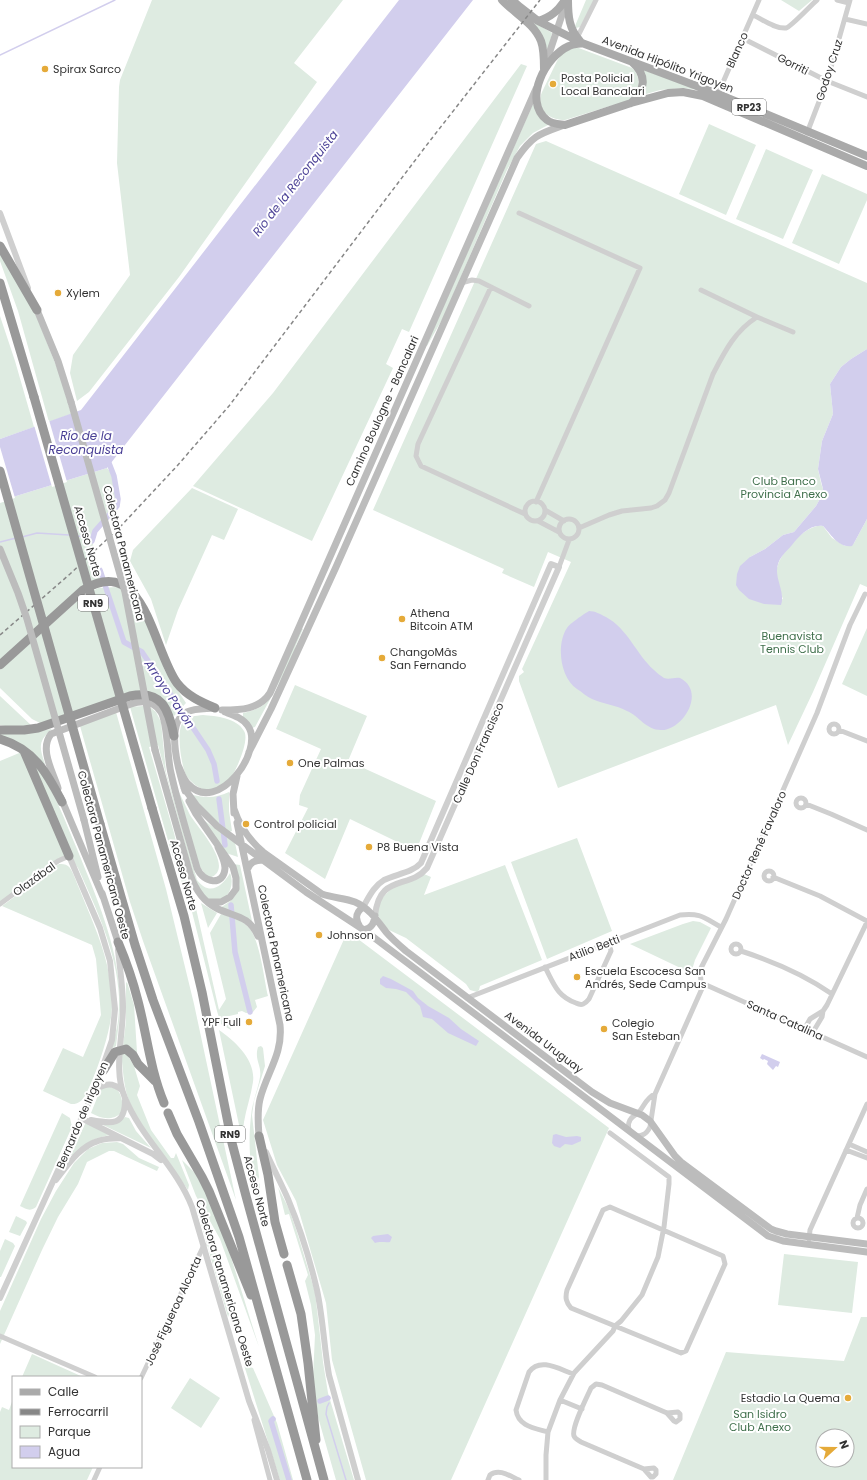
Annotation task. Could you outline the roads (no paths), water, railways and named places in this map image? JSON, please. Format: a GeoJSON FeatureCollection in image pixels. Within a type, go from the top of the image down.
{"type":"FeatureCollection","features":[{"type":"Feature","properties":{"kind":"highway"},"geometry":{"type":"LineString","coordinates":[[0,246],[37,310]]}},
{"type":"Feature","properties":{"kind":"highway","name":"Acceso Norte"},"geometry":{"type":"LineString","coordinates":[[0,283],[184,916],[202,992],[232,1143],[317,1458],[324,1479]]}},
{"type":"Feature","properties":{"kind":"highway","name":"RN9"},"geometry":{"type":"LineString","coordinates":[[0,471],[100,824],[147,981],[218,1175],[239,1237],[307,1480]]}},
{"type":"Feature","properties":{"kind":"highway"},"geometry":{"type":"LineString","coordinates":[[0,665],[79,593],[88,587],[99,583],[121,585],[128,589],[140,601],[169,670],[180,686],[192,697],[218,709]]}},
{"type":"Feature","properties":{"kind":"highway"},"geometry":{"type":"LineString","coordinates":[[0,730],[13,731],[38,728],[130,696],[142,694],[155,697],[164,705],[170,717],[174,736]]}},
{"type":"Feature","properties":{"kind":"highway"},"geometry":{"type":"LineString","coordinates":[[0,739],[24,751],[41,766],[62,802]]}},
{"type":"Feature","properties":{"kind":"highway"},"geometry":{"type":"LineString","coordinates":[[24,751],[69,856]]}},
{"type":"Feature","properties":{"kind":"highway"},"geometry":{"type":"LineString","coordinates":[[118,942],[126,961],[138,1001],[155,1081],[164,1103]]}},
{"type":"Feature","properties":{"kind":"highway"},"geometry":{"type":"LineString","coordinates":[[103,1071],[111,1056],[115,1052],[126,1049],[130,1050],[138,1064],[155,1081]]}},
{"type":"Feature","properties":{"kind":"highway"},"geometry":{"type":"LineString","coordinates":[[168,1113],[176,1134],[209,1191],[246,1285],[262,1318]]}},
{"type":"Feature","properties":{"kind":"highway"},"geometry":{"type":"LineString","coordinates":[[259,1136],[284,1254]]}},
{"type":"Feature","properties":{"kind":"highway"},"geometry":{"type":"LineString","coordinates":[[287,1265],[301,1314],[316,1424],[317,1458]]}},
{"type":"Feature","properties":{"kind":"main road"},"geometry":{"type":"LineString","coordinates":[[502,0],[530,25],[538,36],[543,49],[544,69]]}},
{"type":"Feature","properties":{"kind":"main road","name":"Avenida Hipólito Yrigoyen"},"geometry":{"type":"LineString","coordinates":[[512,0],[538,20],[557,31],[579,41],[631,60],[805,135],[867,166]]}},
{"type":"Feature","properties":{"kind":"main road"},"geometry":{"type":"LineString","coordinates":[[544,69],[565,48],[579,41],[570,24],[567,0]]}},
{"type":"Feature","properties":{"kind":"main road"},"geometry":{"type":"LineString","coordinates":[[538,20],[551,16],[567,0]]}},
{"type":"Feature","properties":{"kind":"main road"},"geometry":{"type":"LineString","coordinates":[[565,125],[548,120],[540,112],[537,100],[537,89],[567,0]]}},
{"type":"Feature","properties":{"kind":"main road"},"geometry":{"type":"LineString","coordinates":[[631,60],[640,71],[643,81],[640,94],[631,103]]}},
{"type":"Feature","properties":{"kind":"main road","name":"Camino Boulogne - Bancalari"},"geometry":{"type":"LineString","coordinates":[[218,709],[240,710],[254,706],[264,701],[270,693],[537,89]]}},
{"type":"Feature","properties":{"kind":"main road","name":"Avenida Hipólito Yrigoyen"},"geometry":{"type":"LineString","coordinates":[[631,103],[668,93],[683,92],[717,97]]}},
{"type":"Feature","properties":{"kind":"main road","name":"RP23"},"geometry":{"type":"LineString","coordinates":[[565,125],[631,103]]}},
{"type":"Feature","properties":{"kind":"main road","name":"Camino Boulogne - Bancalari"},"geometry":{"type":"LineString","coordinates":[[249,752],[268,715],[330,579],[517,158],[532,138],[538,134],[565,125]]}},
{"type":"Feature","properties":{"kind":"main road","name":"Avenida Hipólito Yrigoyen"},"geometry":{"type":"LineString","coordinates":[[805,135],[867,156]]}},
{"type":"Feature","properties":{"kind":"main road","name":"Colectora Panamericana"},"geometry":{"type":"LineString","coordinates":[[37,310],[58,361],[71,402],[125,592],[155,750],[192,879],[200,895],[208,902]]}},
{"type":"Feature","properties":{"kind":"main road","name":"Colectora Panamericana Oeste"},"geometry":{"type":"LineString","coordinates":[[0,549],[24,611],[84,820],[103,897],[118,942]]}},
{"type":"Feature","properties":{"kind":"main road"},"geometry":{"type":"LineString","coordinates":[[103,897],[62,802],[47,754],[46,743],[51,734],[131,704],[141,702],[156,706],[163,716],[171,773],[193,854],[199,872],[208,881],[218,880],[224,871],[223,860],[218,847]]}},
{"type":"Feature","properties":{"kind":"main road"},"geometry":{"type":"LineString","coordinates":[[178,765],[188,784],[196,790],[212,792],[222,788],[238,774],[249,752],[252,740],[249,726],[241,719],[218,709],[186,712],[179,719],[175,729],[174,736],[178,765],[184,788],[196,814],[234,870],[236,878],[236,885],[232,895],[227,900],[218,903],[208,902]]}},
{"type":"Feature","properties":{"kind":"main road","name":"Colectora Panamericana"},"geometry":{"type":"LineString","coordinates":[[238,774],[233,794],[234,809],[281,1035],[280,1048],[260,1100],[258,1118],[259,1136]]}},
{"type":"Feature","properties":{"kind":"main road","name":"Avenida Uruguay"},"geometry":{"type":"LineString","coordinates":[[184,788],[197,806],[217,826],[306,892],[362,928],[768,1236],[777,1240],[867,1252]]}},
{"type":"Feature","properties":{"kind":"main road","name":"Avenida Uruguay"},"geometry":{"type":"LineString","coordinates":[[234,809],[244,832],[263,852],[322,894],[329,897],[355,902],[363,907],[375,916],[394,940],[592,1092],[650,1121],[681,1162],[771,1229],[781,1233],[867,1244]]}},
{"type":"Feature","properties":{"kind":"main road"},"geometry":{"type":"LineString","coordinates":[[247,870],[249,865],[253,862],[263,860]]}},
{"type":"Feature","properties":{"kind":"main road"},"geometry":{"type":"LineString","coordinates":[[208,902],[218,909],[236,915],[252,925],[263,947]]}},
{"type":"Feature","properties":{"kind":"main road"},"geometry":{"type":"LineString","coordinates":[[363,907],[358,911],[356,917],[362,928],[369,929],[372,926],[375,916]]}},
{"type":"Feature","properties":{"kind":"street"},"geometry":{"type":"LineString","coordinates":[[579,41],[596,0]]}},
{"type":"Feature","properties":{"kind":"street","name":"Blanco"},"geometry":{"type":"LineString","coordinates":[[717,97],[759,0]]}},
{"type":"Feature","properties":{"kind":"street"},"geometry":{"type":"LineString","coordinates":[[753,15],[777,27],[787,28],[817,0]]}},
{"type":"Feature","properties":{"kind":"street"},"geometry":{"type":"LineString","coordinates":[[837,0],[850,1]]}},
{"type":"Feature","properties":{"kind":"street","name":"Godoy Cruz"},"geometry":{"type":"LineString","coordinates":[[805,135],[827,81],[850,1]]}},
{"type":"Feature","properties":{"kind":"street"},"geometry":{"type":"LineString","coordinates":[[845,20],[867,24]]}},
{"type":"Feature","properties":{"kind":"street","name":"Gorriti"},"geometry":{"type":"LineString","coordinates":[[742,38],[827,81],[867,96]]}},
{"type":"Feature","properties":{"kind":"street"},"geometry":{"type":"LineString","coordinates":[[519,212],[640,268],[536,502]]}},
{"type":"Feature","properties":{"kind":"street","name":"Colectora Panamericana"},"geometry":{"type":"LineString","coordinates":[[0,213],[37,310]]}},
{"type":"Feature","properties":{"kind":"street"},"geometry":{"type":"LineString","coordinates":[[462,283],[472,280],[491,287],[529,306]]}},
{"type":"Feature","properties":{"kind":"street"},"geometry":{"type":"LineString","coordinates":[[491,287],[418,444],[416,456],[421,466],[525,514],[529,520],[535,522],[538,521],[560,532],[563,537],[569,540]]}},
{"type":"Feature","properties":{"kind":"street"},"geometry":{"type":"LineString","coordinates":[[701,290],[793,332]]}},
{"type":"Feature","properties":{"kind":"street"},"geometry":{"type":"LineString","coordinates":[[579,528],[622,511],[651,508],[661,504],[665,500],[717,366],[734,337],[745,324],[757,316]]}},
{"type":"Feature","properties":{"kind":"street"},"geometry":{"type":"LineString","coordinates":[[525,514],[527,505],[536,502],[542,504],[545,510],[564,521],[573,520],[576,522],[579,528],[578,535],[569,540],[559,567]]}},
{"type":"Feature","properties":{"kind":"street"},"geometry":{"type":"LineString","coordinates":[[538,521],[543,517],[545,510]]}},
{"type":"Feature","properties":{"kind":"street"},"geometry":{"type":"LineString","coordinates":[[560,532],[560,526],[564,521]]}},
{"type":"Feature","properties":{"kind":"street","name":"Calle Don Francisco"},"geometry":{"type":"LineString","coordinates":[[363,907],[380,883],[416,867],[421,862],[552,564],[559,567],[427,868],[420,874],[396,883],[385,890],[378,900],[375,916]]}},
{"type":"Feature","properties":{"kind":"street","name":"Doctor René Favaloro"},"geometry":{"type":"LineString","coordinates":[[704,984],[701,981],[700,970],[735,898],[818,713],[850,625],[865,594]]}},
{"type":"Feature","properties":{"kind":"street"},"geometry":{"type":"LineString","coordinates":[[839,730],[867,741]]}},
{"type":"Feature","properties":{"kind":"street"},"geometry":{"type":"LineString","coordinates":[[806,804],[867,830]]}},
{"type":"Feature","properties":{"kind":"street","name":"Olazábal"},"geometry":{"type":"LineString","coordinates":[[0,904],[58,861],[69,856]]}},
{"type":"Feature","properties":{"kind":"street","name":"Bernardo de Irigoyen"},"geometry":{"type":"LineString","coordinates":[[0,1298],[103,1071],[112,1040],[115,1022],[112,975],[100,928],[69,856]]}},
{"type":"Feature","properties":{"kind":"street"},"geometry":{"type":"LineString","coordinates":[[773,877],[820,896],[867,922],[823,1011],[822,1017],[813,1032]]}},
{"type":"Feature","properties":{"kind":"street","name":"Atilio Betti"},"geometry":{"type":"LineString","coordinates":[[468,998],[680,915],[701,915],[721,927]]}},
{"type":"Feature","properties":{"kind":"street","name":"Colectora Panamericana Oeste"},"geometry":{"type":"LineString","coordinates":[[118,942],[123,1006],[120,1050],[122,1090],[138,1126],[187,1193],[204,1245],[251,1408],[268,1450],[277,1480]]}},
{"type":"Feature","properties":{"kind":"street"},"geometry":{"type":"LineString","coordinates":[[545,967],[561,996],[580,1005],[584,1004],[589,999],[611,951],[609,943]]}},
{"type":"Feature","properties":{"kind":"street"},"geometry":{"type":"LineString","coordinates":[[741,951],[779,965],[832,994]]}},
{"type":"Feature","properties":{"kind":"street"},"geometry":{"type":"LineString","coordinates":[[655,1094],[646,1099],[638,1114],[633,1116],[630,1120],[628,1125],[632,1134],[638,1136],[648,1132],[655,1094],[704,984]]}},
{"type":"Feature","properties":{"kind":"street","name":"Santa Catalina"},"geometry":{"type":"LineString","coordinates":[[704,984],[867,1057]]}},
{"type":"Feature","properties":{"kind":"street"},"geometry":{"type":"LineString","coordinates":[[805,1028],[810,1019],[823,1011]]}},
{"type":"Feature","properties":{"kind":"street"},"geometry":{"type":"LineString","coordinates":[[95,1089],[108,1084],[116,1085],[122,1090]]}},
{"type":"Feature","properties":{"kind":"street"},"geometry":{"type":"LineString","coordinates":[[82,1118],[105,1123],[113,1123],[124,1114],[125,1098]]}},
{"type":"Feature","properties":{"kind":"street"},"geometry":{"type":"LineString","coordinates":[[808,1245],[810,1230],[867,1104]]}},
{"type":"Feature","properties":{"kind":"street"},"geometry":{"type":"LineString","coordinates":[[82,1118],[153,1154],[166,1163]]}},
{"type":"Feature","properties":{"kind":"street"},"geometry":{"type":"LineString","coordinates":[[546,1480],[548,1432],[560,1400],[574,1374],[585,1360],[613,1331],[615,1326],[622,1321],[642,1294],[658,1257],[664,1230],[669,1184],[668,1177],[610,1133]]}},
{"type":"Feature","properties":{"kind":"street","name":"Colectora Panamericana"},"geometry":{"type":"LineString","coordinates":[[259,1136],[288,1199],[317,1288],[322,1312],[329,1375],[358,1480]]}},
{"type":"Feature","properties":{"kind":"street"},"geometry":{"type":"LineString","coordinates":[[49,1189],[72,1160],[92,1143],[108,1139],[122,1138]]}},
{"type":"Feature","properties":{"kind":"street"},"geometry":{"type":"LineString","coordinates":[[849,1144],[867,1152]]}},
{"type":"Feature","properties":{"kind":"street"},"geometry":{"type":"LineString","coordinates":[[846,1150],[867,1158]]}},
{"type":"Feature","properties":{"kind":"street"},"geometry":{"type":"LineString","coordinates":[[857,1218],[860,1218],[864,1226],[857,1228],[853,1225],[853,1220],[857,1218],[860,1205],[867,1189]]}},
{"type":"Feature","properties":{"kind":"street"},"geometry":{"type":"LineString","coordinates":[[610,1207],[723,1256],[724,1264],[686,1351],[680,1353],[615,1326],[571,1308],[567,1304],[566,1298],[567,1290],[603,1210],[610,1207]]}},
{"type":"Feature","properties":{"kind":"street","name":"José Figueroa Alcorta"},"geometry":{"type":"LineString","coordinates":[[142,1376],[204,1245]]}},
{"type":"Feature","properties":{"kind":"street"},"geometry":{"type":"LineString","coordinates":[[0,1336],[93,1376]]}},
{"type":"Feature","properties":{"kind":"street"},"geometry":{"type":"LineString","coordinates":[[548,1432],[524,1424],[516,1415],[516,1410],[529,1372],[540,1364],[546,1364],[574,1374]]}},
{"type":"Feature","properties":{"kind":"street"},"geometry":{"type":"LineString","coordinates":[[644,1469],[575,1438],[573,1432],[574,1428],[591,1388],[600,1384],[668,1413]]}},
{"type":"Feature","properties":{"kind":"street"},"geometry":{"type":"LineString","coordinates":[[560,1400],[582,1409]]}},
{"type":"Feature","properties":{"kind":"street"},"geometry":{"type":"LineString","coordinates":[[251,1408],[270,1480]]}},
{"type":"Feature","properties":{"kind":"street"},"geometry":{"type":"LineString","coordinates":[[94,1480],[100,1468]]}},
{"type":"Feature","properties":{"kind":"street"},"geometry":{"type":"LineString","coordinates":[[488,1480],[490,1475],[500,1472],[519,1480]]}},
{"type":"Feature","properties":{"kind":"water","name":"Río de la Reconquista"},"geometry":{"type":"Polygon","coordinates":[[[399,0],[473,0],[107,468],[0,501],[0,439],[81,410],[399,0]]]}},
{"type":"Feature","properties":{"kind":"water"},"geometry":{"type":"Polygon","coordinates":[[[867,349],[867,519],[852,546],[839,543],[823,526],[814,527],[805,531],[784,554],[778,563],[777,575],[782,597],[781,605],[764,604],[749,599],[739,590],[736,585],[737,574],[740,566],[750,557],[765,549],[783,535],[794,532],[816,506],[823,489],[818,469],[822,441],[833,414],[830,384],[841,367],[867,349]]]}},
{"type":"Feature","properties":{"kind":"water"},"geometry":{"type":"Polygon","coordinates":[[[589,611],[600,614],[614,622],[648,664],[664,678],[680,678],[688,684],[691,692],[691,701],[688,710],[677,724],[669,729],[661,730],[651,728],[631,713],[596,701],[571,684],[563,669],[561,651],[562,643],[568,626],[589,611]]]}},
{"type":"Feature","properties":{"kind":"water"},"geometry":{"type":"Polygon","coordinates":[[[383,976],[413,991],[418,998],[428,1006],[449,1018],[461,1029],[479,1041],[476,1046],[448,1033],[432,1019],[423,1017],[420,1006],[406,992],[386,988],[380,984],[380,979],[383,976]]]}},
{"type":"Feature","properties":{"kind":"water"},"geometry":{"type":"Polygon","coordinates":[[[762,1054],[780,1062],[778,1067],[776,1066],[773,1070],[767,1064],[768,1061],[760,1058],[762,1054]]]}},
{"type":"Feature","properties":{"kind":"water"},"geometry":{"type":"Polygon","coordinates":[[[556,1134],[566,1137],[581,1137],[581,1141],[572,1145],[565,1144],[560,1148],[554,1146],[552,1143],[553,1135],[556,1134]]]}},
{"type":"Feature","properties":{"kind":"water"},"geometry":{"type":"Polygon","coordinates":[[[388,1234],[392,1237],[390,1242],[375,1243],[371,1238],[373,1236],[388,1234]]]}},
{"type":"Feature","properties":{"kind":"waterway"},"geometry":{"type":"LineString","coordinates":[[0,55],[115,0]]}},
{"type":"Feature","properties":{"kind":"waterway","name":"Arroyo Pavón"},"geometry":{"type":"LineString","coordinates":[[92,541],[95,531],[117,506],[118,499],[114,476],[107,458]]}},
{"type":"Feature","properties":{"kind":"waterway"},"geometry":{"type":"LineString","coordinates":[[22,537],[37,533],[69,535]]}},
{"type":"Feature","properties":{"kind":"waterway"},"geometry":{"type":"LineString","coordinates":[[77,536],[86,537],[92,541]]}},
{"type":"Feature","properties":{"kind":"waterway"},"geometry":{"type":"LineString","coordinates":[[0,542],[16,538]]}},
{"type":"Feature","properties":{"kind":"waterway","name":"Arroyo Pavón"},"geometry":{"type":"LineString","coordinates":[[100,570],[124,642],[142,652],[208,750],[214,764],[217,781]]}},
{"type":"Feature","properties":{"kind":"waterway","name":"Arroyo Pavón"},"geometry":{"type":"LineString","coordinates":[[219,799],[225,845]]}},
{"type":"Feature","properties":{"kind":"waterway","name":"Arroyo Pavón"},"geometry":{"type":"LineString","coordinates":[[231,905],[235,952],[250,1012]]}},
{"type":"Feature","properties":{"kind":"waterway"},"geometry":{"type":"LineString","coordinates":[[320,1401],[328,1398]]}},
{"type":"Feature","properties":{"kind":"waterway"},"geometry":{"type":"LineString","coordinates":[[329,1403],[326,1414],[346,1480]]}},
{"type":"Feature","properties":{"kind":"waterway"},"geometry":{"type":"LineString","coordinates":[[273,1419],[271,1421],[289,1480]]}},
{"type":"Feature","properties":{"kind":"railway"},"geometry":{"type":"LineString","coordinates":[[0,635],[70,574],[120,527],[177,466],[229,406],[429,142],[540,0]]}},
{"type":"Feature","properties":{"kind":"place","name":"Spirax Sarco"},"geometry":{"type":"Point","coordinates":[45,69]}},
{"type":"Feature","properties":{"kind":"place","name":"Posta Policial Local Bancalari"},"geometry":{"type":"Point","coordinates":[553,84]}},
{"type":"Feature","properties":{"kind":"place","name":"Xylem"},"geometry":{"type":"Point","coordinates":[58,293]}},
{"type":"Feature","properties":{"kind":"place","name":"Athena Bitcoin ATM"},"geometry":{"type":"Point","coordinates":[402,619]}},
{"type":"Feature","properties":{"kind":"place","name":"ChangoMâs San Fernando"},"geometry":{"type":"Point","coordinates":[382,658]}},
{"type":"Feature","properties":{"kind":"place","name":"One Palmas"},"geometry":{"type":"Point","coordinates":[290,763]}},
{"type":"Feature","properties":{"kind":"place","name":"Control policial"},"geometry":{"type":"Point","coordinates":[246,824]}},
{"type":"Feature","properties":{"kind":"place","name":"P8 Buena Vista"},"geometry":{"type":"Point","coordinates":[369,847]}},
{"type":"Feature","properties":{"kind":"place","name":"Johnson"},"geometry":{"type":"Point","coordinates":[319,935]}},
{"type":"Feature","properties":{"kind":"place","name":"Escuela Escocesa San Andrés, Sede Campus"},"geometry":{"type":"Point","coordinates":[577,977]}},
{"type":"Feature","properties":{"kind":"place","name":"YPF Full"},"geometry":{"type":"Point","coordinates":[249,1022]}},
{"type":"Feature","properties":{"kind":"place","name":"Colegio San Esteban"},"geometry":{"type":"Point","coordinates":[604,1029]}},
{"type":"Feature","properties":{"kind":"place","name":"Estadio La Quema"},"geometry":{"type":"Point","coordinates":[848,1398]}},
{"type":"Feature","properties":{"kind":"park label","name":"Club Banco Provincia Anexo"},"geometry":{"type":"Point","coordinates":[784,487]}},
{"type":"Feature","properties":{"kind":"park label","name":"Buenavista Tennis Club"},"geometry":{"type":"Point","coordinates":[792,642]}},
{"type":"Feature","properties":{"kind":"park label","name":"San Isidro Club Anexo"},"geometry":{"type":"Point","coordinates":[760,1420]}}]}
